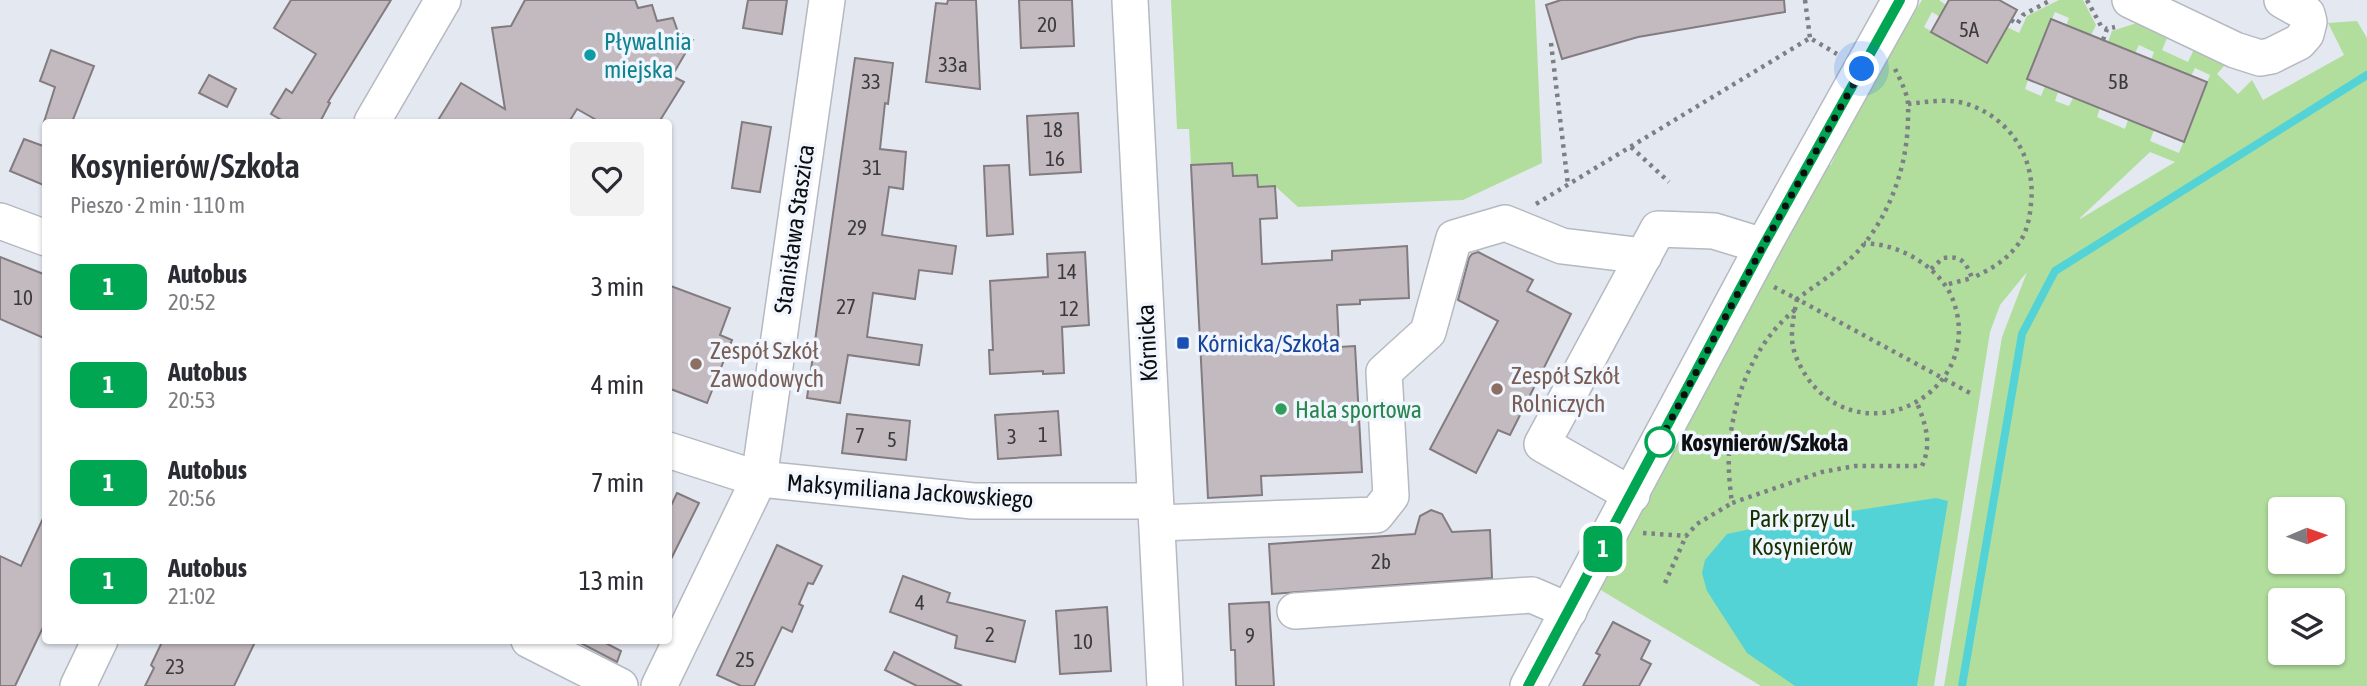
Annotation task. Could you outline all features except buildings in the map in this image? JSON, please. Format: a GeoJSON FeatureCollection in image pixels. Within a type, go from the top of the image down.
{"type":"FeatureCollection","features":[{"type":"Feature","properties":{"kind":"street"},"geometry":{"type":"LineString","coordinates":[[374,119],[443,0]]}},
{"type":"Feature","properties":{"kind":"street","name":"Stanisława Staszica"},"geometry":{"type":"LineString","coordinates":[[659,686],[759,479],[827,0]]}},
{"type":"Feature","properties":{"kind":"street","name":"Kórnicka"},"geometry":{"type":"LineString","coordinates":[[1130,0],[1165,686]]}},
{"type":"Feature","properties":{"kind":"street"},"geometry":{"type":"LineString","coordinates":[[1528,686],[1763,246],[1900,0]]}},
{"type":"Feature","properties":{"kind":"street"},"geometry":{"type":"LineString","coordinates":[[2130,0],[2235,50],[2260,58],[2272,56],[2299,42],[2306,34],[2309,22],[2307,14],[2282,0]]}},
{"type":"Feature","properties":{"kind":"street"},"geometry":{"type":"LineString","coordinates":[[0,221],[42,237]]}},
{"type":"Feature","properties":{"kind":"street"},"geometry":{"type":"LineString","coordinates":[[1505,223],[1562,246],[1644,256]]}},
{"type":"Feature","properties":{"kind":"street","name":"Maksymiliana Jackowskiego"},"geometry":{"type":"LineString","coordinates":[[672,451],[759,479],[973,501],[1156,512],[1376,515],[1391,496],[1384,372],[1428,332],[1454,239],[1505,223]]}},
{"type":"Feature","properties":{"kind":"street"},"geometry":{"type":"LineString","coordinates":[[1632,495],[1542,444],[1658,229],[1714,231],[1763,246]]}},
{"type":"Feature","properties":{"kind":"street"},"geometry":{"type":"LineString","coordinates":[[1295,611],[1532,595],[1569,611]]}},
{"type":"Feature","properties":{"kind":"street"},"geometry":{"type":"LineString","coordinates":[[78,686],[98,644]]}},
{"type":"Feature","properties":{"kind":"street"},"geometry":{"type":"LineString","coordinates":[[536,644],[620,686]]}},
{"type":"Feature","properties":{"kind":"path"},"geometry":{"type":"LineString","coordinates":[[1805,0],[1810,38]]}},
{"type":"Feature","properties":{"kind":"path"},"geometry":{"type":"LineString","coordinates":[[2011,20],[2018,24],[2023,15],[2051,0]]}},
{"type":"Feature","properties":{"kind":"path"},"geometry":{"type":"LineString","coordinates":[[2087,0],[2101,26],[2107,29]]}},
{"type":"Feature","properties":{"kind":"path"},"geometry":{"type":"LineString","coordinates":[[1505,223],[1810,38],[1892,62],[1906,93],[1908,141],[1901,173],[1884,215],[1864,243],[1834,273],[1797,299],[1792,325],[1793,347],[1799,365],[1822,394],[1840,406],[1863,412],[1888,412],[1917,403],[1945,380],[1954,362],[1959,341],[1959,319],[1953,298],[1931,270],[1913,257],[1895,249],[1864,243]]}},
{"type":"Feature","properties":{"kind":"path"},"geometry":{"type":"LineString","coordinates":[[1551,43],[1568,185]]}},
{"type":"Feature","properties":{"kind":"path"},"geometry":{"type":"LineString","coordinates":[[1908,104],[1946,101],[1964,103],[1979,109],[2008,129],[2025,155],[2030,172],[2032,191],[2026,230],[2008,257],[1988,271],[1945,285]]}},
{"type":"Feature","properties":{"kind":"path"},"geometry":{"type":"LineString","coordinates":[[1631,147],[1669,183]]}},
{"type":"Feature","properties":{"kind":"path"},"geometry":{"type":"LineString","coordinates":[[1931,270],[1943,258],[1958,257],[1968,267],[1972,278]]}},
{"type":"Feature","properties":{"kind":"path"},"geometry":{"type":"LineString","coordinates":[[1797,299],[1970,393]]}},
{"type":"Feature","properties":{"kind":"path"},"geometry":{"type":"LineString","coordinates":[[1795,310],[1773,330],[1751,366],[1738,396],[1729,454],[1732,503],[1822,472],[1855,466],[1922,466],[1928,438],[1917,403]]}},
{"type":"Feature","properties":{"kind":"path"},"geometry":{"type":"LineString","coordinates":[[1665,583],[1686,536]]}},
{"type":"Feature","properties":{"kind":"green space"},"geometry":{"type":"Polygon","coordinates":[[[1171,0],[1535,0],[1542,163],[1463,200],[1298,207],[1275,186],[1258,187],[1257,175],[1233,176],[1232,163],[1191,165],[1189,129],[1177,129],[1171,0]]]}},
{"type":"Feature","properties":{"kind":"green space","name":"Park przy ul. Kosynierów"},"geometry":{"type":"Polygon","coordinates":[[[1922,0],[1939,0],[1946,5],[1940,17],[1932,12],[1924,27],[1987,63],[2007,27],[2019,33],[2027,16],[2059,0],[2083,0],[2096,25],[2091,35],[2066,26],[2069,18],[2055,12],[2025,89],[2041,96],[2045,86],[2058,92],[2055,101],[2069,106],[2073,98],[2100,108],[2097,117],[2125,129],[2128,120],[2154,130],[2150,141],[2179,153],[2210,75],[2195,68],[2191,76],[2151,60],[2154,52],[2139,45],[2135,53],[2108,42],[2112,31],[2146,20],[2170,31],[2162,50],[2188,62],[2197,43],[2230,59],[2217,74],[2238,94],[2252,80],[2263,100],[2344,55],[2328,23],[2357,21],[2367,38],[2367,686],[1944,686],[2002,337],[2027,272],[2000,305],[1990,332],[1934,686],[1761,686],[1599,589],[1824,163],[1831,165],[1839,147],[1834,144],[1889,42],[1896,44],[1922,0]],[[2150,152],[2080,219],[2175,162],[2150,152]]]}},
{"type":"Feature","properties":{"kind":"water"},"geometry":{"type":"Polygon","coordinates":[[[1936,498],[1948,501],[1917,686],[1795,686],[1747,653],[1707,591],[1702,573],[1705,560],[1727,534],[1782,522],[1936,498]]]}},
{"type":"Feature","properties":{"kind":"waterway"},"geometry":{"type":"LineString","coordinates":[[1962,686],[2022,334],[2055,271],[2367,75]]}},
{"type":"Feature","properties":{"kind":"bus line","name":"1"},"geometry":{"type":"LineString","coordinates":[[1528,686],[1763,246],[1900,0]]}},
{"type":"Feature","properties":{"kind":"place","name":"Pływalnia miejska"},"geometry":{"type":"Point","coordinates":[590,55]}},
{"type":"Feature","properties":{"kind":"place","name":"Kórnicka/Szkoła"},"geometry":{"type":"Point","coordinates":[1183,343]}},
{"type":"Feature","properties":{"kind":"place","name":"Zespół Szkół Zawodowych"},"geometry":{"type":"Point","coordinates":[696,364]}},
{"type":"Feature","properties":{"kind":"place","name":"Zespół Szkół Rolniczych"},"geometry":{"type":"Point","coordinates":[1497,389]}},
{"type":"Feature","properties":{"kind":"place","name":"Hala sportowa"},"geometry":{"type":"Point","coordinates":[1281,409]}},
{"type":"Feature","properties":{"kind":"place","name":"Kosynierów/Szkoła"},"geometry":{"type":"Point","coordinates":[1660,442]}},
{"type":"Feature","properties":{"kind":"route"},"geometry":{"type":"LineString","coordinates":[[1660,442],[1657,446],[1763,246],[1862,69]]}}]}
